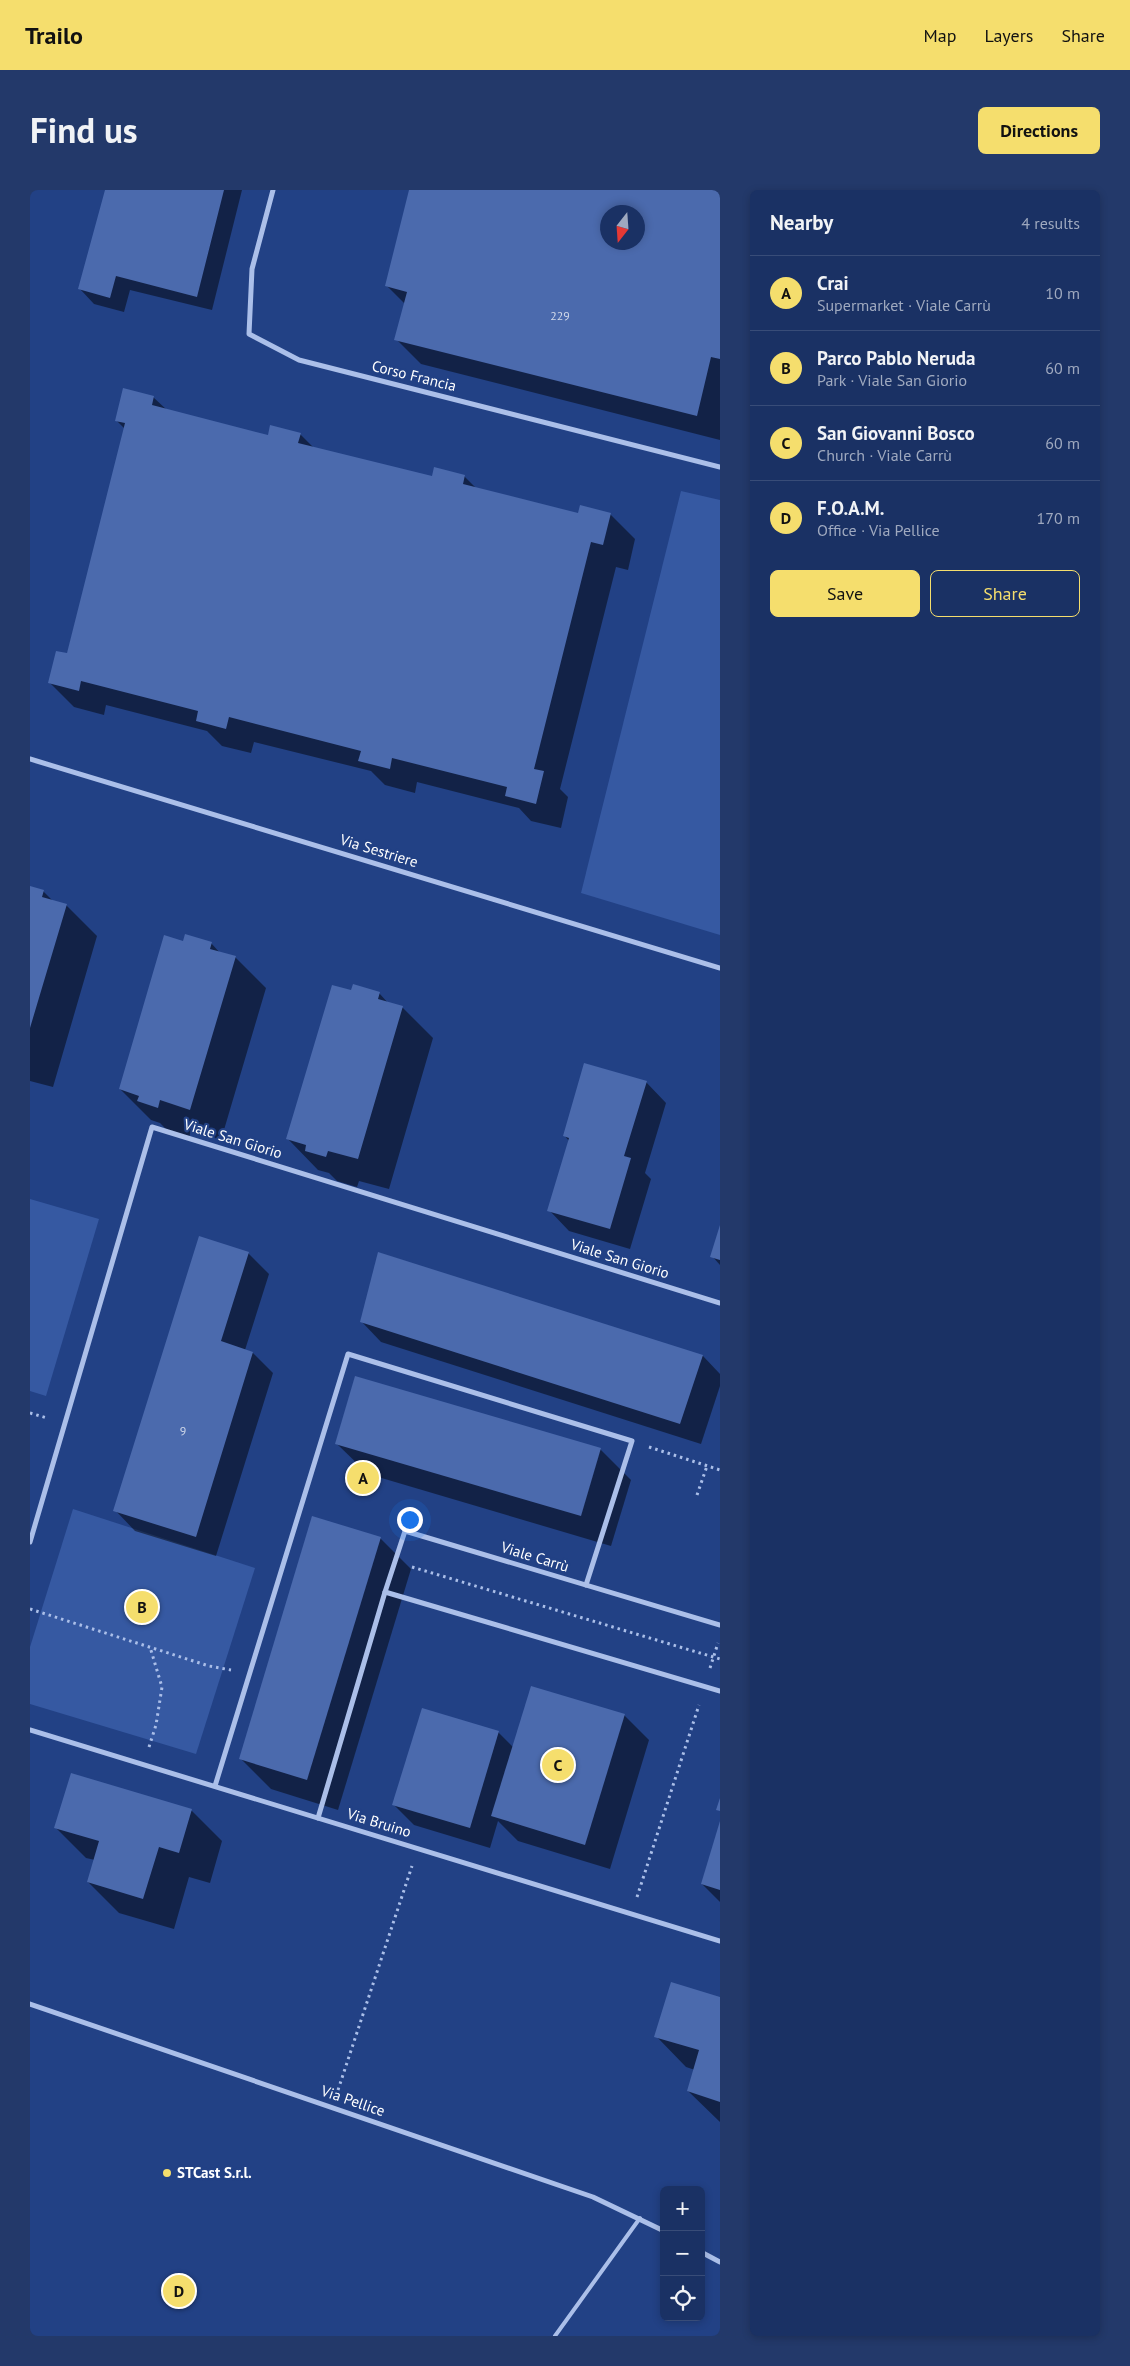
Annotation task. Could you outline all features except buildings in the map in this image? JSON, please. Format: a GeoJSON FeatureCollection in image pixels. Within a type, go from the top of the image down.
{"type":"FeatureCollection","features":[{"type":"Feature","properties":{"kind":"street","name":"Corso Francia"},"geometry":{"type":"LineString","coordinates":[[274,190],[252,269],[249,334],[299,360],[720,467]]}},
{"type":"Feature","properties":{"kind":"street","name":"Via Sestriere"},"geometry":{"type":"LineString","coordinates":[[30,758],[720,968]]}},
{"type":"Feature","properties":{"kind":"street","name":"Viale San Giorio"},"geometry":{"type":"LineString","coordinates":[[30,1542],[152,1127],[720,1303]]}},
{"type":"Feature","properties":{"kind":"street"},"geometry":{"type":"LineString","coordinates":[[215,1786],[348,1354],[632,1441],[586,1585]]}},
{"type":"Feature","properties":{"kind":"street","name":"Viale Carrù"},"geometry":{"type":"LineString","coordinates":[[318,1818],[405,1531],[720,1625]]}},
{"type":"Feature","properties":{"kind":"street"},"geometry":{"type":"LineString","coordinates":[[385,1592],[720,1691]]}},
{"type":"Feature","properties":{"kind":"street","name":"Via Bruino"},"geometry":{"type":"LineString","coordinates":[[30,1730],[720,1941]]}},
{"type":"Feature","properties":{"kind":"street","name":"Via Pellice"},"geometry":{"type":"LineString","coordinates":[[30,2004],[593,2198],[660,2229]]}},
{"type":"Feature","properties":{"kind":"street"},"geometry":{"type":"LineString","coordinates":[[705,2254],[720,2262]]}},
{"type":"Feature","properties":{"kind":"lane"},"geometry":{"type":"LineString","coordinates":[[555,2336],[640,2218]]}},
{"type":"Feature","properties":{"kind":"path"},"geometry":{"type":"LineString","coordinates":[[662,1451],[720,1470]]}},
{"type":"Feature","properties":{"kind":"path"},"geometry":{"type":"LineString","coordinates":[[697,1495],[707,1466]]}},
{"type":"Feature","properties":{"kind":"path"},"geometry":{"type":"LineString","coordinates":[[395,1562],[720,1659]]}},
{"type":"Feature","properties":{"kind":"path"},"geometry":{"type":"LineString","coordinates":[[30,1609],[209,1666],[249,1674]]}},
{"type":"Feature","properties":{"kind":"path"},"geometry":{"type":"LineString","coordinates":[[632,1914],[720,1635]]}},
{"type":"Feature","properties":{"kind":"path"},"geometry":{"type":"LineString","coordinates":[[144,1764],[156,1725],[162,1687],[150,1647]]}},
{"type":"Feature","properties":{"kind":"path"},"geometry":{"type":"LineString","coordinates":[[332,2108],[418,1848]]}},
{"type":"Feature","properties":{"kind":"shaded area"},"geometry":{"type":"Polygon","coordinates":[[[681,491],[720,500],[720,935],[581,893],[681,491]]]}},
{"type":"Feature","properties":{"kind":"shaded area"},"geometry":{"type":"Polygon","coordinates":[[[30,1199],[99,1219],[46,1396],[30,1391],[30,1199]]]}},
{"type":"Feature","properties":{"kind":"shaded area"},"geometry":{"type":"Polygon","coordinates":[[[73,1509],[255,1568],[196,1754],[30,1704],[30,1647],[73,1509]]]}},
{"type":"Feature","properties":{"kind":"place","name":"Crai"},"geometry":{"type":"Point","coordinates":[363,1478]}},
{"type":"Feature","properties":{"kind":"place","name":"Parco Pablo Neruda"},"geometry":{"type":"Point","coordinates":[142,1607]}},
{"type":"Feature","properties":{"kind":"place","name":"San Giovanni Bosco"},"geometry":{"type":"Point","coordinates":[558,1765]}},
{"type":"Feature","properties":{"kind":"place","name":"STCast S.r.l."},"geometry":{"type":"Point","coordinates":[167,2173]}},
{"type":"Feature","properties":{"kind":"place","name":"F.O.A.M."},"geometry":{"type":"Point","coordinates":[179,2291]}}]}
